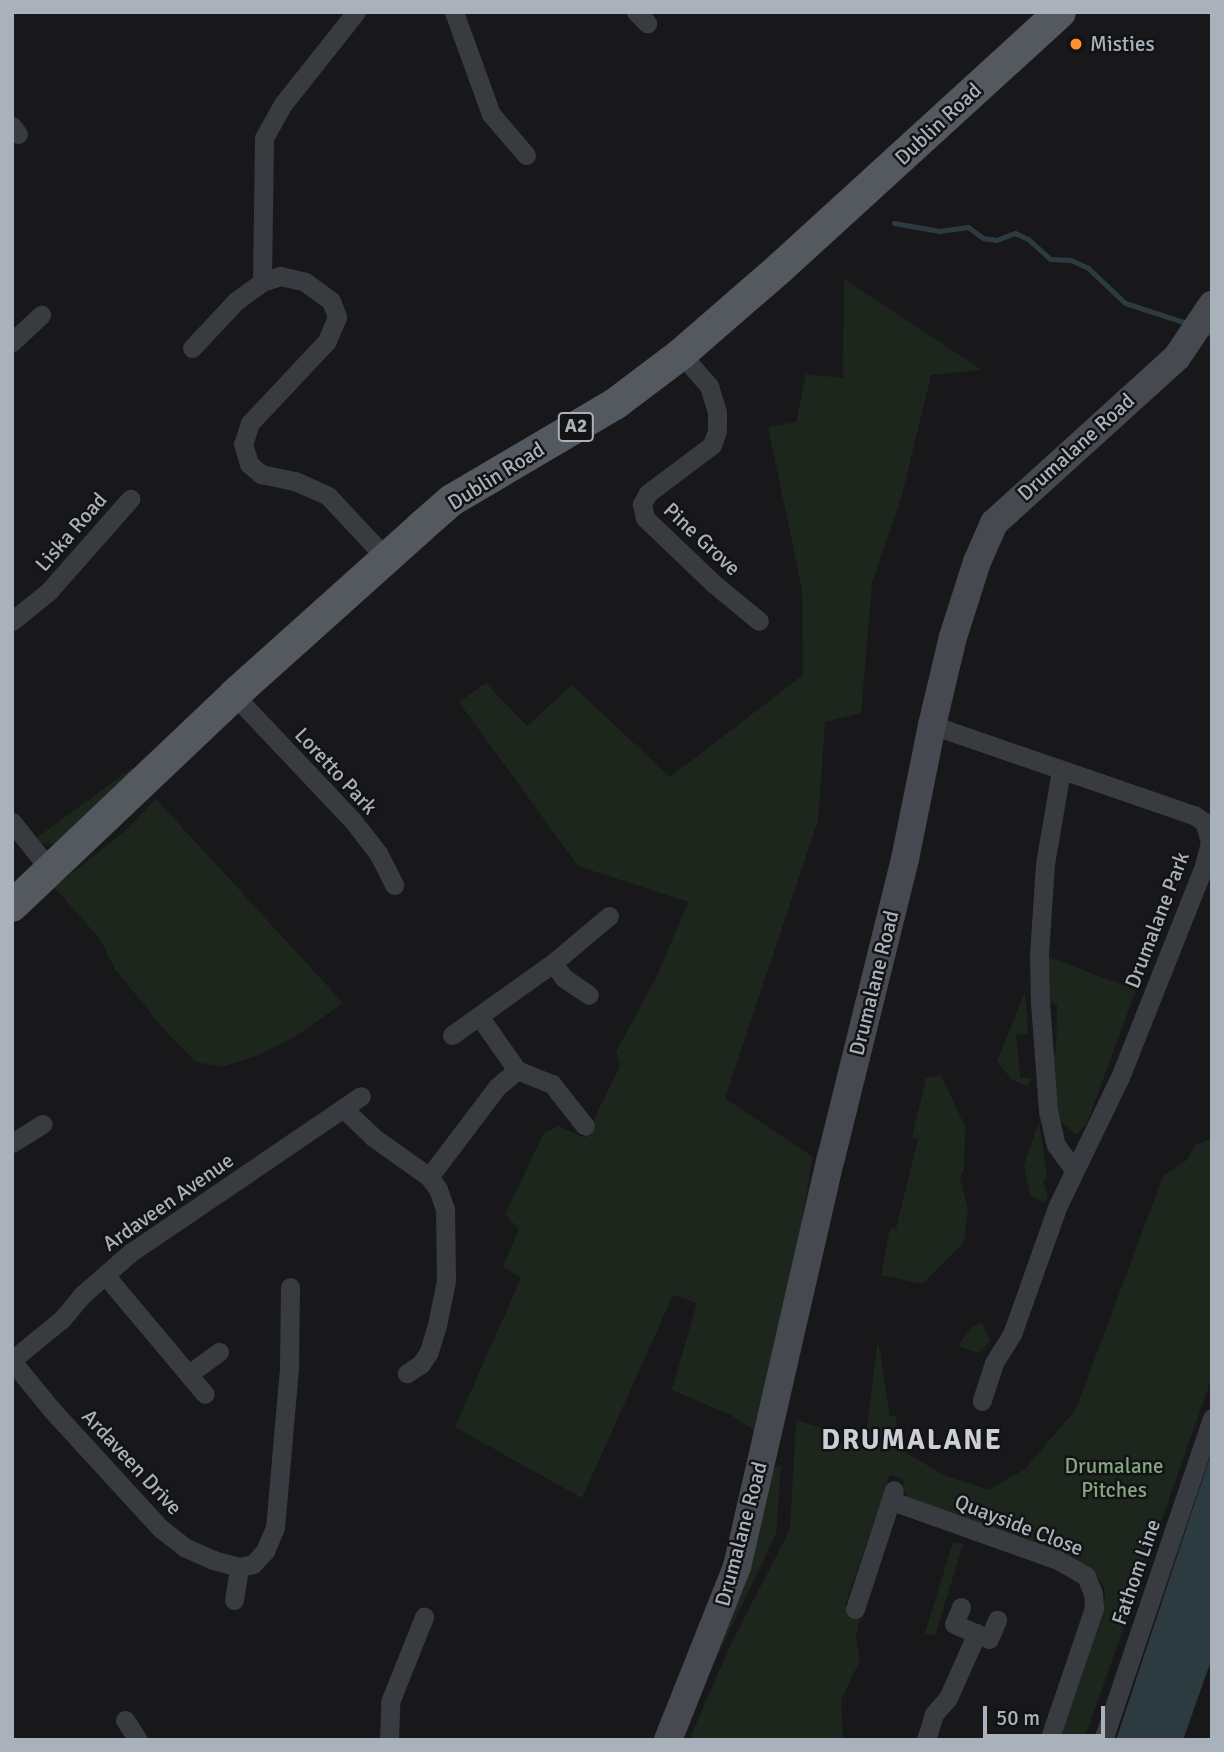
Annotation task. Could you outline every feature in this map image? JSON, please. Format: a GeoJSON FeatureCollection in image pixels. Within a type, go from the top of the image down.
{"type":"FeatureCollection","features":[{"type":"Feature","properties":{"kind":"main road","name":"Dublin Road"},"geometry":{"type":"LineString","coordinates":[[12,906],[234,695],[452,500],[615,404],[681,354],[780,268],[1060,12]]}},
{"type":"Feature","properties":{"kind":"main road","name":"Drumalane Road"},"geometry":{"type":"LineString","coordinates":[[668,1740],[737,1567],[831,1158],[905,859],[932,725],[961,611],[994,523],[1177,356],[1212,305]]}},
{"type":"Feature","properties":{"kind":"street"},"geometry":{"type":"LineString","coordinates":[[262,282],[264,138],[283,104],[356,12]]}},
{"type":"Feature","properties":{"kind":"street"},"geometry":{"type":"LineString","coordinates":[[454,12],[491,114],[526,155]]}},
{"type":"Feature","properties":{"kind":"street"},"geometry":{"type":"LineString","coordinates":[[192,348],[236,301],[262,282],[280,276],[305,282],[331,301],[337,317],[327,341],[250,423],[243,444],[249,464],[261,474],[295,481],[328,496],[386,558]]}},
{"type":"Feature","properties":{"kind":"street"},"geometry":{"type":"LineString","coordinates":[[12,342],[41,314]]}},
{"type":"Feature","properties":{"kind":"street","name":"Pine Grove"},"geometry":{"type":"LineString","coordinates":[[681,354],[709,386],[717,412],[717,431],[712,445],[648,492],[642,504],[645,518],[714,584],[759,621]]}},
{"type":"Feature","properties":{"kind":"street","name":"Liska Road"},"geometry":{"type":"LineString","coordinates":[[12,621],[49,591],[130,499]]}},
{"type":"Feature","properties":{"kind":"street","name":"Loretto Park"},"geometry":{"type":"LineString","coordinates":[[234,695],[352,821],[378,853],[394,885]]}},
{"type":"Feature","properties":{"kind":"street","name":"Drumalane Park"},"geometry":{"type":"LineString","coordinates":[[932,725],[1194,816],[1203,822],[1209,842],[1204,866],[1120,1077],[1074,1170],[1012,1334],[994,1363],[982,1401]]}},
{"type":"Feature","properties":{"kind":"street"},"geometry":{"type":"LineString","coordinates":[[1061,771],[1045,864],[1039,954],[1040,1002],[1048,1111],[1056,1146],[1074,1170]]}},
{"type":"Feature","properties":{"kind":"street"},"geometry":{"type":"LineString","coordinates":[[12,822],[51,871]]}},
{"type":"Feature","properties":{"kind":"street"},"geometry":{"type":"LineString","coordinates":[[452,1035],[553,963],[609,916]]}},
{"type":"Feature","properties":{"kind":"street"},"geometry":{"type":"LineString","coordinates":[[553,963],[564,978],[589,995]]}},
{"type":"Feature","properties":{"kind":"street"},"geometry":{"type":"LineString","coordinates":[[479,1016],[517,1070],[552,1084],[585,1126]]}},
{"type":"Feature","properties":{"kind":"street"},"geometry":{"type":"LineString","coordinates":[[429,1177],[497,1087],[517,1070]]}},
{"type":"Feature","properties":{"kind":"street","name":"Ardaveen Avenue"},"geometry":{"type":"LineString","coordinates":[[12,1360],[62,1320],[82,1295],[130,1253],[361,1096]]}},
{"type":"Feature","properties":{"kind":"street"},"geometry":{"type":"LineString","coordinates":[[343,1108],[373,1137],[429,1177],[438,1189],[445,1209],[446,1281],[429,1352],[421,1364],[407,1373]]}},
{"type":"Feature","properties":{"kind":"street"},"geometry":{"type":"LineString","coordinates":[[12,1143],[43,1124]]}},
{"type":"Feature","properties":{"kind":"street"},"geometry":{"type":"LineString","coordinates":[[105,1275],[205,1394]]}},
{"type":"Feature","properties":{"kind":"street"},"geometry":{"type":"LineString","coordinates":[[234,1600],[239,1567],[253,1564],[265,1551],[275,1528],[289,1367],[290,1287]]}},
{"type":"Feature","properties":{"kind":"street"},"geometry":{"type":"LineString","coordinates":[[190,1373],[219,1352]]}},
{"type":"Feature","properties":{"kind":"street","name":"Ardaveen Drive"},"geometry":{"type":"LineString","coordinates":[[12,1360],[160,1528],[184,1547],[213,1560],[239,1567]]}},
{"type":"Feature","properties":{"kind":"street","name":"Fathom Line"},"geometry":{"type":"LineString","coordinates":[[1104,1740],[1212,1418]]}},
{"type":"Feature","properties":{"kind":"street","name":"Quayside Close"},"geometry":{"type":"LineString","coordinates":[[855,1609],[893,1494],[1058,1560],[1086,1576],[1093,1593],[1094,1608],[1049,1740]]}},
{"type":"Feature","properties":{"kind":"street"},"geometry":{"type":"LineString","coordinates":[[961,1606],[954,1625],[989,1639],[997,1620]]}},
{"type":"Feature","properties":{"kind":"street"},"geometry":{"type":"LineString","coordinates":[[389,1740],[390,1702],[424,1617]]}},
{"type":"Feature","properties":{"kind":"street"},"geometry":{"type":"LineString","coordinates":[[926,1740],[934,1714],[948,1698],[977,1633]]}},
{"type":"Feature","properties":{"kind":"street"},"geometry":{"type":"LineString","coordinates":[[125,1720],[138,1740]]}},
{"type":"Feature","properties":{"kind":"green space"},"geometry":{"type":"Polygon","coordinates":[[[844,279],[982,370],[931,375],[902,495],[872,583],[861,713],[825,722],[818,820],[725,1098],[813,1157],[764,1437],[731,1415],[672,1390],[697,1303],[673,1295],[582,1498],[455,1427],[521,1278],[503,1267],[519,1229],[505,1214],[544,1133],[559,1126],[585,1138],[620,1066],[616,1052],[657,976],[688,902],[578,866],[459,702],[486,683],[527,726],[572,685],[670,777],[803,675],[802,589],[768,427],[796,422],[806,374],[843,378],[844,279]]]}},
{"type":"Feature","properties":{"kind":"green space"},"geometry":{"type":"Polygon","coordinates":[[[132,768],[136,772],[60,844],[41,843],[35,839],[132,768]]]}},
{"type":"Feature","properties":{"kind":"green space"},"geometry":{"type":"Polygon","coordinates":[[[156,799],[343,1003],[296,1036],[256,1056],[222,1067],[196,1062],[168,1034],[114,968],[101,940],[54,887],[123,833],[156,799]]]}},
{"type":"Feature","properties":{"kind":"green space"},"geometry":{"type":"Polygon","coordinates":[[[1046,956],[1136,990],[1087,1123],[1077,1135],[1059,1120],[1048,1054],[1056,1053],[1057,1005],[1048,1002],[1046,956]]]}},
{"type":"Feature","properties":{"kind":"green space"},"geometry":{"type":"Polygon","coordinates":[[[1025,992],[1028,1033],[1016,1035],[1020,1078],[1031,1078],[1028,1086],[1012,1080],[997,1061],[1025,992]]]}},
{"type":"Feature","properties":{"kind":"green space"},"geometry":{"type":"Polygon","coordinates":[[[941,1075],[965,1127],[964,1170],[960,1178],[968,1210],[964,1242],[922,1284],[881,1275],[890,1228],[896,1229],[918,1139],[912,1137],[926,1078],[941,1075]]]}},
{"type":"Feature","properties":{"kind":"green space"},"geometry":{"type":"Polygon","coordinates":[[[1039,1121],[1047,1178],[1043,1181],[1048,1198],[1043,1202],[1030,1195],[1024,1166],[1039,1121]]]}},
{"type":"Feature","properties":{"kind":"green space","name":"Drumalane Pitches"},"geometry":{"type":"Polygon","coordinates":[[[1212,1138],[1212,1377],[1084,1740],[1056,1740],[1105,1598],[1104,1587],[1094,1572],[908,1498],[903,1479],[890,1475],[845,1605],[861,1613],[856,1637],[860,1660],[841,1700],[843,1740],[689,1740],[728,1650],[790,1529],[796,1420],[865,1442],[878,1338],[890,1417],[895,1415],[903,1451],[943,1475],[989,1490],[1025,1469],[1076,1409],[1163,1176],[1187,1160],[1195,1145],[1212,1138]]]}},
{"type":"Feature","properties":{"kind":"green space"},"geometry":{"type":"Polygon","coordinates":[[[982,1323],[991,1341],[978,1353],[958,1346],[972,1327],[982,1323]]]}},
{"type":"Feature","properties":{"kind":"green space"},"geometry":{"type":"Polygon","coordinates":[[[781,1466],[776,1534],[693,1707],[774,1468],[781,1466]]]}},
{"type":"Feature","properties":{"kind":"green space"},"geometry":{"type":"Polygon","coordinates":[[[953,1542],[963,1544],[935,1636],[925,1633],[953,1542]]]}},
{"type":"Feature","properties":{"kind":"shaded area"},"geometry":{"type":"Polygon","coordinates":[[[1212,1451],[1212,1658],[1183,1740],[1116,1740],[1212,1451]]]}},
{"type":"Feature","properties":{"kind":"waterway"},"geometry":{"type":"LineString","coordinates":[[894,223],[939,231],[968,227],[983,238],[996,240],[1015,233],[1028,239],[1050,259],[1071,260],[1088,268],[1125,303],[1183,322]]}},
{"type":"Feature","properties":{"kind":"place","name":"Misties"},"geometry":{"type":"Point","coordinates":[1076,44]}},
{"type":"Feature","properties":{"kind":"district","name":"DRUMALANE"},"geometry":{"type":"Point","coordinates":[912,1440]}}]}
